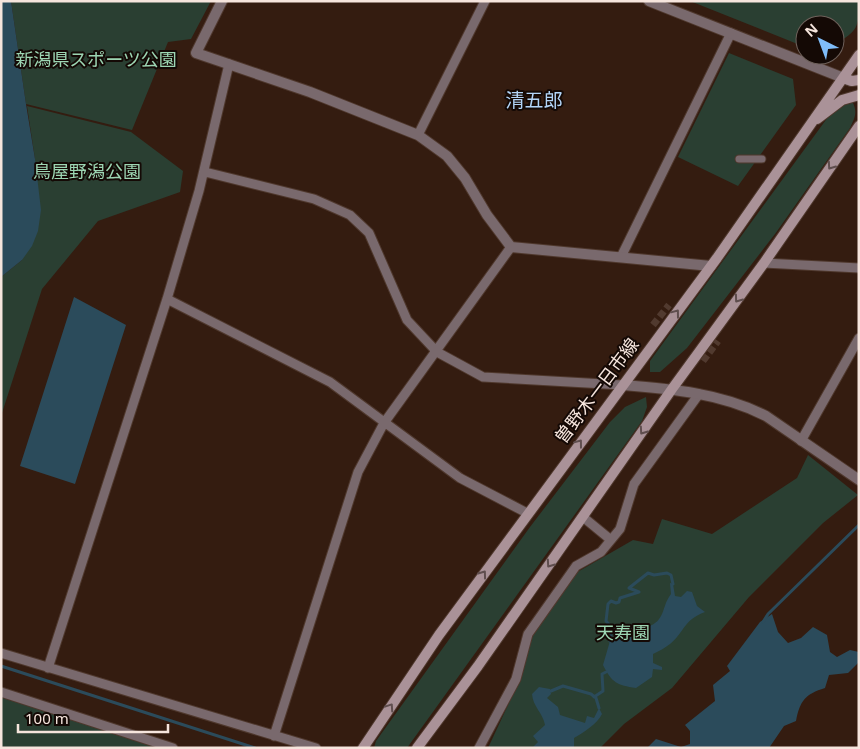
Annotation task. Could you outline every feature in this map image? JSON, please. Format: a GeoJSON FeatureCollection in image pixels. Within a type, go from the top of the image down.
{"type":"FeatureCollection","features":[{"type":"Feature","properties":{"kind":"main road","name":"曽野木一日市線"},"geometry":{"type":"LineString","coordinates":[[363,748],[439,634],[711,266],[859,56]]}},
{"type":"Feature","properties":{"kind":"main road"},"geometry":{"type":"LineString","coordinates":[[843,78],[852,81],[859,80]]}},
{"type":"Feature","properties":{"kind":"main road"},"geometry":{"type":"LineString","coordinates":[[812,122],[842,100],[859,95]]}},
{"type":"Feature","properties":{"kind":"main road"},"geometry":{"type":"LineString","coordinates":[[417,748],[478,666],[859,126]]}},
{"type":"Feature","properties":{"kind":"street"},"geometry":{"type":"LineString","coordinates":[[222,1],[196,53],[310,92],[418,134],[448,156],[465,178],[487,215],[511,247],[711,266]]}},
{"type":"Feature","properties":{"kind":"street"},"geometry":{"type":"LineString","coordinates":[[418,134],[486,1]]}},
{"type":"Feature","properties":{"kind":"street"},"geometry":{"type":"LineString","coordinates":[[650,1],[859,84]]}},
{"type":"Feature","properties":{"kind":"street"},"geometry":{"type":"LineString","coordinates":[[621,257],[731,33]]}},
{"type":"Feature","properties":{"kind":"street"},"geometry":{"type":"LineString","coordinates":[[48,668],[167,299],[205,172],[229,64]]}},
{"type":"Feature","properties":{"kind":"street"},"geometry":{"type":"LineString","coordinates":[[740,159],[762,159]]}},
{"type":"Feature","properties":{"kind":"street"},"geometry":{"type":"LineString","coordinates":[[205,172],[314,198],[350,215],[369,233],[407,320],[437,352],[483,377],[622,385],[672,389],[699,394],[752,409],[766,416],[859,480]]}},
{"type":"Feature","properties":{"kind":"street"},"geometry":{"type":"LineString","coordinates":[[274,736],[358,472],[384,423],[511,247]]}},
{"type":"Feature","properties":{"kind":"street"},"geometry":{"type":"LineString","coordinates":[[764,262],[859,268]]}},
{"type":"Feature","properties":{"kind":"street"},"geometry":{"type":"LineString","coordinates":[[167,299],[330,382],[460,478],[527,513]]}},
{"type":"Feature","properties":{"kind":"street"},"geometry":{"type":"LineString","coordinates":[[801,441],[859,338]]}},
{"type":"Feature","properties":{"kind":"street"},"geometry":{"type":"LineString","coordinates":[[479,748],[516,679],[528,634],[576,566],[601,552],[620,529],[634,484],[699,394]]}},
{"type":"Feature","properties":{"kind":"street"},"geometry":{"type":"LineString","coordinates":[[583,517],[611,540]]}},
{"type":"Feature","properties":{"kind":"street"},"geometry":{"type":"LineString","coordinates":[[1,653],[316,748]]}},
{"type":"Feature","properties":{"kind":"street"},"geometry":{"type":"LineString","coordinates":[[1,692],[173,748]]}},
{"type":"Feature","properties":{"kind":"green space","name":"新潟県スポーツ公園"},"geometry":{"type":"Polygon","coordinates":[[[11,1],[211,1],[191,39],[168,42],[132,130],[26,104],[11,1]]]}},
{"type":"Feature","properties":{"kind":"green space"},"geometry":{"type":"Polygon","coordinates":[[[690,1],[859,1],[856,27],[853,32],[845,37],[845,15],[795,15],[795,43],[690,1]]]}},
{"type":"Feature","properties":{"kind":"green space"},"geometry":{"type":"Polygon","coordinates":[[[729,53],[793,79],[796,105],[738,186],[678,157],[729,53]]]}},
{"type":"Feature","properties":{"kind":"green space"},"geometry":{"type":"Polygon","coordinates":[[[852,101],[855,114],[850,128],[775,234],[687,348],[660,372],[650,372],[650,361],[828,117],[839,106],[852,101]]]}},
{"type":"Feature","properties":{"kind":"green space","name":"鳥屋野潟公園"},"geometry":{"type":"Polygon","coordinates":[[[27,106],[131,132],[183,171],[180,192],[98,221],[42,289],[1,416],[1,277],[22,260],[35,159],[27,106]]]}},
{"type":"Feature","properties":{"kind":"green space"},"geometry":{"type":"Polygon","coordinates":[[[646,397],[647,407],[642,421],[407,748],[374,748],[376,741],[530,527],[610,422],[625,407],[646,397]]]}},
{"type":"Feature","properties":{"kind":"green space","name":"天寿園"},"geometry":{"type":"Polygon","coordinates":[[[808,455],[858,495],[823,523],[749,597],[672,688],[624,724],[600,748],[488,748],[522,675],[532,636],[574,574],[633,540],[653,544],[662,519],[712,534],[797,478],[808,455]]]}},
{"type":"Feature","properties":{"kind":"green space"},"geometry":{"type":"Polygon","coordinates":[[[1,687],[158,748],[1,748],[1,687]]]}},
{"type":"Feature","properties":{"kind":"water"},"geometry":{"type":"Polygon","coordinates":[[[1,1],[11,1],[41,210],[38,231],[32,246],[22,260],[1,277],[1,1]]]}},
{"type":"Feature","properties":{"kind":"water"},"geometry":{"type":"Polygon","coordinates":[[[74,297],[126,325],[75,484],[20,466],[74,297]]]}},
{"type":"Feature","properties":{"kind":"water"},"geometry":{"type":"Polygon","coordinates":[[[670,583],[673,584],[675,596],[681,597],[687,591],[692,592],[697,606],[705,612],[688,622],[675,640],[653,654],[653,663],[662,667],[662,670],[653,669],[652,677],[636,688],[624,686],[609,676],[603,665],[610,641],[620,633],[624,626],[641,629],[657,621],[671,594],[670,583]]]}},
{"type":"Feature","properties":{"kind":"water"},"geometry":{"type":"Polygon","coordinates":[[[772,614],[778,632],[788,643],[801,638],[813,627],[827,635],[830,652],[837,657],[850,650],[859,652],[858,663],[848,673],[829,675],[825,688],[804,699],[799,708],[796,721],[784,726],[769,748],[647,748],[656,739],[681,747],[690,744],[690,731],[685,725],[715,701],[713,685],[730,671],[727,666],[760,622],[772,614]]]}},
{"type":"Feature","properties":{"kind":"water"},"geometry":{"type":"Polygon","coordinates":[[[539,687],[550,689],[551,694],[547,698],[558,707],[560,715],[585,723],[587,716],[594,718],[599,708],[602,714],[600,718],[590,728],[574,738],[574,748],[532,748],[538,742],[533,736],[545,725],[534,703],[532,694],[539,687]]]}},
{"type":"Feature","properties":{"kind":"waterway"},"geometry":{"type":"LineString","coordinates":[[763,622],[768,614],[859,525]]}},
{"type":"Feature","properties":{"kind":"waterway"},"geometry":{"type":"LineString","coordinates":[[610,641],[612,628],[606,621],[608,604],[611,601],[616,603],[619,602],[620,598],[639,592],[629,588],[648,573],[654,575],[667,573],[671,575],[673,584]]}},
{"type":"Feature","properties":{"kind":"waterway"},"geometry":{"type":"LineString","coordinates":[[1,666],[255,748]]}},
{"type":"Feature","properties":{"kind":"waterway"},"geometry":{"type":"LineString","coordinates":[[594,697],[603,691],[602,674],[606,672]]}},
{"type":"Feature","properties":{"kind":"waterway"},"geometry":{"type":"LineString","coordinates":[[551,691],[563,686],[591,694],[596,698],[599,708]]}},
{"type":"Feature","properties":{"kind":"tunnel"},"geometry":{"type":"LineString","coordinates":[[653,325],[669,305]]}},
{"type":"Feature","properties":{"kind":"tunnel"},"geometry":{"type":"LineString","coordinates":[[703,361],[718,341]]}},
{"type":"Feature","properties":{"kind":"district","name":"清五郎"},"geometry":{"type":"Point","coordinates":[534,100]}}]}
